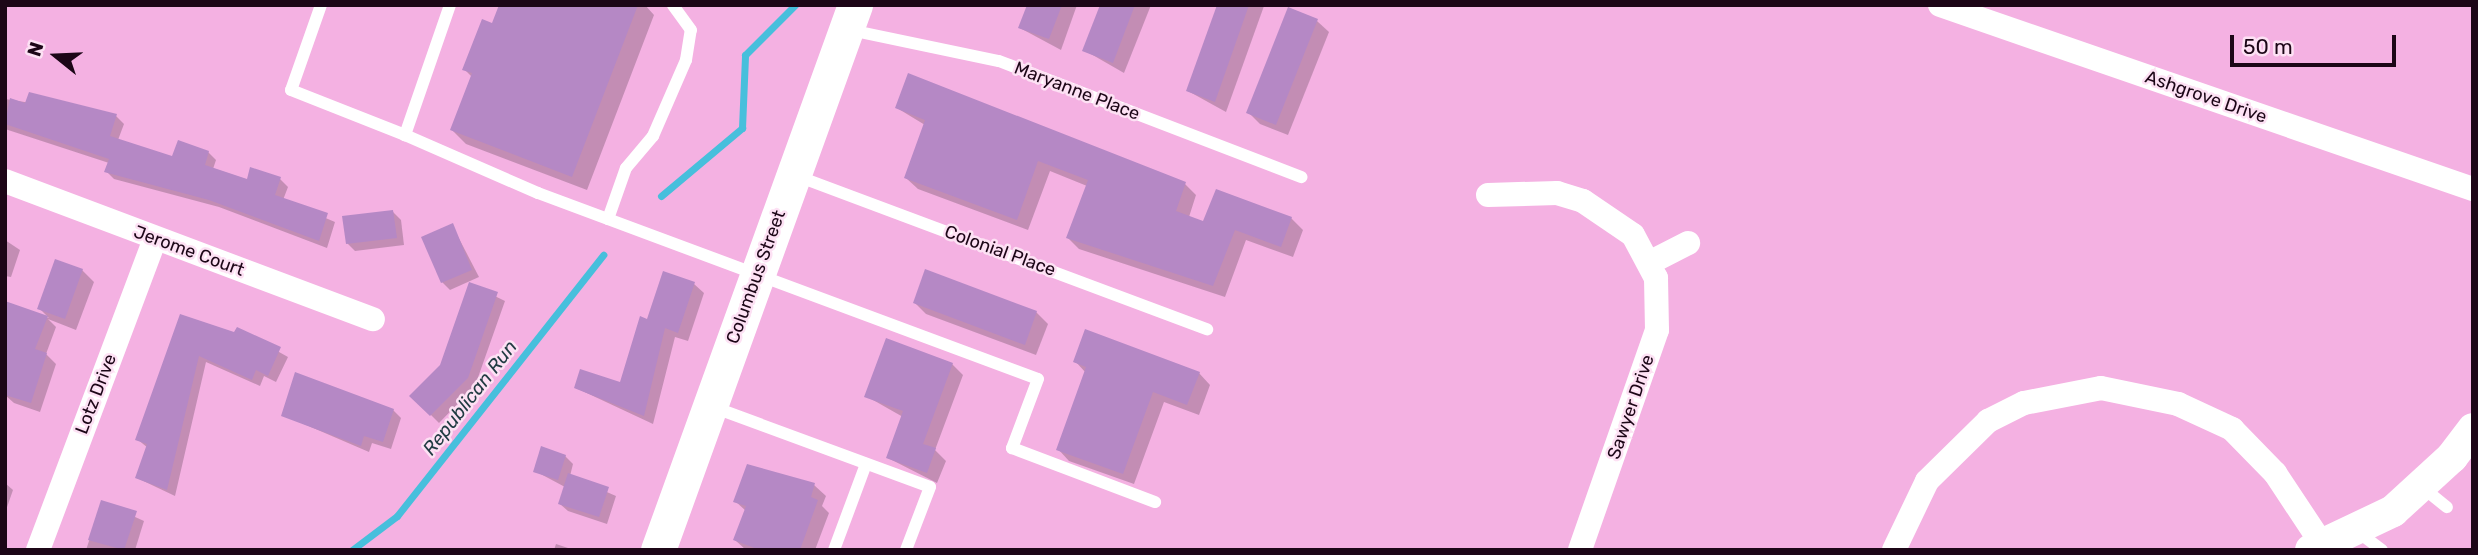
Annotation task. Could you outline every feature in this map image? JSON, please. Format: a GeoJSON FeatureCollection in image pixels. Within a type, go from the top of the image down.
{"type":"FeatureCollection","features":[{"type":"Feature","properties":{"kind":"main road","name":"Columbus Street"},"geometry":{"type":"LineString","coordinates":[[662,548],[710,406],[851,17]]}},
{"type":"Feature","properties":{"kind":"street","name":"Ashgrove Drive"},"geometry":{"type":"LineString","coordinates":[[1940,5],[2473,189]]}},
{"type":"Feature","properties":{"kind":"street","name":"Jerome Court"},"geometry":{"type":"LineString","coordinates":[[5,181],[373,319]]}},
{"type":"Feature","properties":{"kind":"street","name":"Sawyer Drive"},"geometry":{"type":"LineString","coordinates":[[1488,195],[1557,192],[1583,201],[1622,223],[1649,263],[1660,296],[1657,330],[1580,550]]}},
{"type":"Feature","properties":{"kind":"street","name":"Lotz Drive"},"geometry":{"type":"LineString","coordinates":[[38,550],[155,239]]}},
{"type":"Feature","properties":{"kind":"street"},"geometry":{"type":"LineString","coordinates":[[1649,263],[1688,243]]}},
{"type":"Feature","properties":{"kind":"street"},"geometry":{"type":"LineString","coordinates":[[1895,550],[1927,481],[1988,421],[2024,403],[2101,388],[2178,404],[2232,429],[2275,473],[2316,547],[2355,529],[2422,487],[2473,429]]}},
{"type":"Feature","properties":{"kind":"lane"},"geometry":{"type":"LineString","coordinates":[[321,5],[291,90],[608,219],[1038,379],[1012,448],[1155,502]]}},
{"type":"Feature","properties":{"kind":"lane"},"geometry":{"type":"LineString","coordinates":[[405,135],[450,5]]}},
{"type":"Feature","properties":{"kind":"lane"},"geometry":{"type":"LineString","coordinates":[[608,219],[626,168],[653,136],[686,60],[691,30],[673,5]]}},
{"type":"Feature","properties":{"kind":"lane","name":"Maryanne Place"},"geometry":{"type":"LineString","coordinates":[[851,17],[879,40],[999,61],[1301,177]]}},
{"type":"Feature","properties":{"kind":"lane","name":"Colonial Place"},"geometry":{"type":"LineString","coordinates":[[793,174],[1207,329]]}},
{"type":"Feature","properties":{"kind":"lane"},"geometry":{"type":"LineString","coordinates":[[710,406],[930,487],[906,550]]}},
{"type":"Feature","properties":{"kind":"lane"},"geometry":{"type":"LineString","coordinates":[[834,550],[866,464]]}},
{"type":"Feature","properties":{"kind":"lane"},"geometry":{"type":"LineString","coordinates":[[2422,487],[2446,507]]}},
{"type":"Feature","properties":{"kind":"lane"},"geometry":{"type":"LineString","coordinates":[[2355,529],[2382,550]]}},
{"type":"Feature","properties":{"kind":"building"},"geometry":{"type":"Polygon","coordinates":[[[499,5],[638,5],[572,177],[450,130],[472,73],[462,70],[482,19],[492,23],[499,5]]]}},
{"type":"Feature","properties":{"kind":"building"},"geometry":{"type":"Polygon","coordinates":[[[1027,5],[1062,5],[1049,39],[1018,28],[1027,5]]]}},
{"type":"Feature","properties":{"kind":"building"},"geometry":{"type":"Polygon","coordinates":[[[1100,5],[1135,5],[1113,63],[1082,51],[1100,5]]]}},
{"type":"Feature","properties":{"kind":"building"},"geometry":{"type":"Polygon","coordinates":[[[1217,5],[1249,5],[1215,102],[1186,91],[1217,5]]]}},
{"type":"Feature","properties":{"kind":"building"},"geometry":{"type":"Polygon","coordinates":[[[1288,7],[1318,19],[1276,125],[1246,113],[1288,7]]]}},
{"type":"Feature","properties":{"kind":"building"},"geometry":{"type":"Polygon","coordinates":[[[908,73],[1186,182],[1176,211],[1203,221],[1216,189],[1292,217],[1281,247],[1235,230],[1213,286],[1066,238],[1088,180],[1038,161],[1017,220],[904,178],[925,120],[895,108],[908,73]]]}},
{"type":"Feature","properties":{"kind":"building"},"geometry":{"type":"Polygon","coordinates":[[[29,92],[117,114],[110,136],[172,156],[178,140],[209,151],[205,165],[247,179],[250,167],[281,177],[275,195],[328,213],[319,241],[209,200],[104,172],[109,159],[5,124],[10,98],[25,103],[29,92]]]}},
{"type":"Feature","properties":{"kind":"building"},"geometry":{"type":"Polygon","coordinates":[[[393,210],[397,238],[346,244],[342,216],[393,210]]]}},
{"type":"Feature","properties":{"kind":"building"},"geometry":{"type":"Polygon","coordinates":[[[453,223],[472,270],[441,283],[421,237],[453,223]]]}},
{"type":"Feature","properties":{"kind":"building"},"geometry":{"type":"Polygon","coordinates":[[[55,259],[83,269],[65,319],[37,309],[55,259]]]}},
{"type":"Feature","properties":{"kind":"building"},"geometry":{"type":"Polygon","coordinates":[[[925,269],[1037,311],[1025,345],[913,303],[925,269]]]}},
{"type":"Feature","properties":{"kind":"building"},"geometry":{"type":"Polygon","coordinates":[[[663,271],[695,282],[678,333],[665,328],[644,416],[574,388],[580,369],[620,382],[640,316],[647,319],[663,271]]]}},
{"type":"Feature","properties":{"kind":"building"},"geometry":{"type":"Polygon","coordinates":[[[469,282],[498,292],[468,378],[430,416],[409,396],[440,365],[469,282]]]}},
{"type":"Feature","properties":{"kind":"building"},"geometry":{"type":"Polygon","coordinates":[[[5,301],[48,316],[35,349],[47,353],[31,403],[5,395],[5,301]]]}},
{"type":"Feature","properties":{"kind":"building"},"geometry":{"type":"Polygon","coordinates":[[[180,314],[234,332],[237,327],[281,347],[268,376],[256,370],[252,380],[199,356],[167,490],[135,478],[147,444],[135,440],[180,314]]]}},
{"type":"Feature","properties":{"kind":"building"},"geometry":{"type":"Polygon","coordinates":[[[1085,329],[1200,372],[1187,405],[1153,392],[1123,474],[1056,450],[1086,367],[1073,362],[1085,329]]]}},
{"type":"Feature","properties":{"kind":"building"},"geometry":{"type":"Polygon","coordinates":[[[886,338],[953,363],[923,444],[936,448],[927,473],[886,458],[903,411],[864,397],[886,338]]]}},
{"type":"Feature","properties":{"kind":"building"},"geometry":{"type":"Polygon","coordinates":[[[295,372],[394,409],[383,442],[364,436],[361,446],[281,416],[295,372]]]}},
{"type":"Feature","properties":{"kind":"building"},"geometry":{"type":"Polygon","coordinates":[[[541,446],[566,455],[558,480],[533,472],[541,446]]]}},
{"type":"Feature","properties":{"kind":"building"},"geometry":{"type":"Polygon","coordinates":[[[747,464],[815,483],[811,497],[818,500],[800,550],[760,550],[733,540],[746,506],[733,502],[747,464]]]}},
{"type":"Feature","properties":{"kind":"building"},"geometry":{"type":"Polygon","coordinates":[[[568,473],[609,487],[599,517],[558,504],[568,473]]]}},
{"type":"Feature","properties":{"kind":"building"},"geometry":{"type":"Polygon","coordinates":[[[101,500],[137,511],[124,550],[88,540],[101,500]]]}},
{"type":"Feature","properties":{"kind":"waterway","name":"Republican Run"},"geometry":{"type":"LineString","coordinates":[[661,196],[742,128],[745,55],[795,5]]}},
{"type":"Feature","properties":{"kind":"waterway","name":"Republican Run"},"geometry":{"type":"LineString","coordinates":[[352,550],[397,516],[603,255]]}}]}
